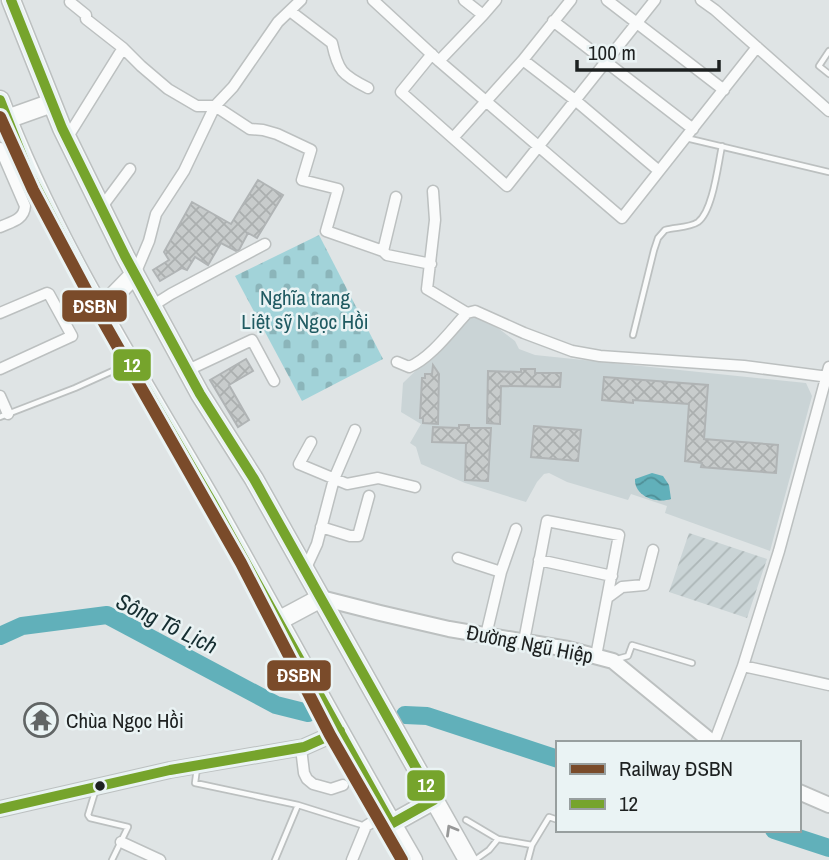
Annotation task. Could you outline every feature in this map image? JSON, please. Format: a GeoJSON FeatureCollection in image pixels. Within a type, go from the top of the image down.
{"type":"FeatureCollection","features":[{"type":"Feature","properties":{"kind":"highway"},"geometry":{"type":"LineString","coordinates":[[11,0],[67,138],[152,306],[201,394],[254,479],[468,860]]}},
{"type":"Feature","properties":{"kind":"highway"},"geometry":{"type":"LineString","coordinates":[[0,100],[4,121],[100,310],[212,502],[340,731],[377,824],[413,860]]}},
{"type":"Feature","properties":{"kind":"highway"},"geometry":{"type":"LineString","coordinates":[[4,121],[52,103]]}},
{"type":"Feature","properties":{"kind":"highway"},"geometry":{"type":"LineString","coordinates":[[100,310],[135,274]]}},
{"type":"Feature","properties":{"kind":"highway"},"geometry":{"type":"LineString","coordinates":[[278,621],[320,598]]}},
{"type":"Feature","properties":{"kind":"highway"},"geometry":{"type":"LineString","coordinates":[[377,824],[434,800]]}},
{"type":"Feature","properties":{"kind":"street"},"geometry":{"type":"LineString","coordinates":[[135,274],[149,241],[156,214],[184,171],[215,106],[233,87],[278,22],[300,0]]}},
{"type":"Feature","properties":{"kind":"street"},"geometry":{"type":"LineString","coordinates":[[373,0],[622,218],[757,47]]}},
{"type":"Feature","properties":{"kind":"street"},"geometry":{"type":"LineString","coordinates":[[464,0],[483,15]]}},
{"type":"Feature","properties":{"kind":"street"},"geometry":{"type":"LineString","coordinates":[[496,0],[401,92],[507,186],[655,0]]}},
{"type":"Feature","properties":{"kind":"street"},"geometry":{"type":"LineString","coordinates":[[453,138],[523,60],[571,0]]}},
{"type":"Feature","properties":{"kind":"street"},"geometry":{"type":"LineString","coordinates":[[607,0],[724,90]]}},
{"type":"Feature","properties":{"kind":"street"},"geometry":{"type":"LineString","coordinates":[[701,0],[829,111]]}},
{"type":"Feature","properties":{"kind":"street"},"geometry":{"type":"LineString","coordinates":[[69,2],[169,89],[197,106],[215,106],[250,129],[277,134],[311,150],[302,180],[338,189],[326,231],[383,251],[387,255],[431,264]]}},
{"type":"Feature","properties":{"kind":"street"},"geometry":{"type":"LineString","coordinates":[[290,11],[332,43],[337,65],[349,78],[368,88]]}},
{"type":"Feature","properties":{"kind":"street"},"geometry":{"type":"LineString","coordinates":[[553,22],[693,129]]}},
{"type":"Feature","properties":{"kind":"street"},"geometry":{"type":"LineString","coordinates":[[67,138],[123,48]]}},
{"type":"Feature","properties":{"kind":"street"},"geometry":{"type":"LineString","coordinates":[[523,60],[659,171]]}},
{"type":"Feature","properties":{"kind":"street"},"geometry":{"type":"LineString","coordinates":[[0,148],[25,206],[21,218],[0,227]]}},
{"type":"Feature","properties":{"kind":"street"},"geometry":{"type":"LineString","coordinates":[[101,208],[130,169]]}},
{"type":"Feature","properties":{"kind":"street"},"geometry":{"type":"LineString","coordinates":[[433,191],[435,220],[427,289],[467,313]]}},
{"type":"Feature","properties":{"kind":"street"},"geometry":{"type":"LineString","coordinates":[[383,251],[396,197]]}},
{"type":"Feature","properties":{"kind":"street"},"geometry":{"type":"LineString","coordinates":[[152,306],[265,244]]}},
{"type":"Feature","properties":{"kind":"street"},"geometry":{"type":"LineString","coordinates":[[0,313],[47,293],[72,336],[0,369]]}},
{"type":"Feature","properties":{"kind":"street"},"geometry":{"type":"LineString","coordinates":[[397,362],[409,367],[415,364],[467,313],[475,311],[572,351],[828,373],[779,551],[743,666],[714,741]]}},
{"type":"Feature","properties":{"kind":"street"},"geometry":{"type":"LineString","coordinates":[[188,370],[252,340],[274,381]]}},
{"type":"Feature","properties":{"kind":"street"},"geometry":{"type":"LineString","coordinates":[[0,396],[4,416]]}},
{"type":"Feature","properties":{"kind":"street"},"geometry":{"type":"LineString","coordinates":[[305,570],[317,544],[334,480],[355,430]]}},
{"type":"Feature","properties":{"kind":"street"},"geometry":{"type":"LineString","coordinates":[[311,442],[299,464],[334,480],[347,484],[378,478],[415,487]]}},
{"type":"Feature","properties":{"kind":"street"},"geometry":{"type":"LineString","coordinates":[[321,527],[358,536],[369,496]]}},
{"type":"Feature","properties":{"kind":"street"},"geometry":{"type":"LineString","coordinates":[[524,641],[547,521],[619,535],[596,656]]}},
{"type":"Feature","properties":{"kind":"street"},"geometry":{"type":"LineString","coordinates":[[486,635],[501,572],[516,529]]}},
{"type":"Feature","properties":{"kind":"street"},"geometry":{"type":"LineString","coordinates":[[607,598],[622,587],[644,585],[653,550]]}},
{"type":"Feature","properties":{"kind":"street"},"geometry":{"type":"LineString","coordinates":[[458,558],[501,572]]}},
{"type":"Feature","properties":{"kind":"street"},"geometry":{"type":"LineString","coordinates":[[539,560],[611,576]]}},
{"type":"Feature","properties":{"kind":"street","name":"Đường Ngũ Hiệp"},"geometry":{"type":"LineString","coordinates":[[320,598],[449,629],[568,649],[613,661],[711,741]]}},
{"type":"Feature","properties":{"kind":"street"},"geometry":{"type":"LineString","coordinates":[[743,666],[829,685]]}},
{"type":"Feature","properties":{"kind":"street"},"geometry":{"type":"LineString","coordinates":[[0,809],[170,770],[301,748],[340,731]]}},
{"type":"Feature","properties":{"kind":"street"},"geometry":{"type":"LineString","coordinates":[[301,748],[307,779],[313,784],[331,789],[343,785]]}},
{"type":"Feature","properties":{"kind":"street"},"geometry":{"type":"LineString","coordinates":[[801,793],[829,806]]}},
{"type":"Feature","properties":{"kind":"street"},"geometry":{"type":"LineString","coordinates":[[352,860],[377,824]]}},
{"type":"Feature","properties":{"kind":"street"},"geometry":{"type":"LineString","coordinates":[[121,842],[160,860]]}},
{"type":"Feature","properties":{"kind":"lane"},"geometry":{"type":"LineString","coordinates":[[829,51],[819,66],[829,74]]}},
{"type":"Feature","properties":{"kind":"lane"},"geometry":{"type":"LineString","coordinates":[[686,138],[829,172]]}},
{"type":"Feature","properties":{"kind":"lane"},"geometry":{"type":"LineString","coordinates":[[633,335],[659,238],[665,230],[690,225],[705,214],[722,146]]}},
{"type":"Feature","properties":{"kind":"lane"},"geometry":{"type":"LineString","coordinates":[[4,416],[130,363]]}},
{"type":"Feature","properties":{"kind":"lane"},"geometry":{"type":"LineString","coordinates":[[613,661],[628,656],[632,645],[692,663]]}},
{"type":"Feature","properties":{"kind":"lane"},"geometry":{"type":"LineString","coordinates":[[198,765],[195,783],[377,824]]}},
{"type":"Feature","properties":{"kind":"lane"},"geometry":{"type":"LineString","coordinates":[[97,786],[88,815],[90,818],[128,827],[113,860]]}},
{"type":"Feature","properties":{"kind":"lane"},"geometry":{"type":"LineString","coordinates":[[275,860],[298,805]]}},
{"type":"Feature","properties":{"kind":"lane"},"geometry":{"type":"LineString","coordinates":[[528,860],[532,845],[548,817],[556,819]]}},
{"type":"Feature","properties":{"kind":"lane"},"geometry":{"type":"LineString","coordinates":[[466,820],[498,839],[532,845]]}},
{"type":"Feature","properties":{"kind":"lane"},"geometry":{"type":"LineString","coordinates":[[475,860],[498,839]]}},
{"type":"Feature","properties":{"kind":"shaded area"},"geometry":{"type":"Polygon","coordinates":[[[481,315],[515,341],[519,349],[535,355],[806,383],[812,396],[770,551],[665,513],[667,506],[631,494],[628,500],[567,482],[549,473],[544,474],[537,482],[526,502],[465,483],[421,464],[416,447],[410,443],[421,424],[401,412],[403,383],[469,319],[481,315]]]}},
{"type":"Feature","properties":{"kind":"shaded area"},"geometry":{"type":"Polygon","coordinates":[[[689,533],[767,559],[747,618],[669,592],[689,533]]]}},
{"type":"Feature","properties":{"kind":"green space","name":"Nghĩa trang Liệt sỹ Ngọc Hồi"},"geometry":{"type":"Polygon","coordinates":[[[319,235],[383,359],[302,401],[235,276],[319,235]]]}},
{"type":"Feature","properties":{"kind":"water"},"geometry":{"type":"Polygon","coordinates":[[[652,473],[663,476],[669,485],[671,499],[653,499],[638,490],[635,479],[652,473]]]}},
{"type":"Feature","properties":{"kind":"building"},"geometry":{"type":"Polygon","coordinates":[[[258,180],[283,195],[257,238],[248,233],[236,251],[221,243],[208,265],[195,257],[187,270],[182,268],[160,281],[153,270],[169,260],[164,252],[192,202],[231,224],[258,180]]]}},
{"type":"Feature","properties":{"kind":"building"},"geometry":{"type":"Polygon","coordinates":[[[246,359],[253,371],[229,385],[249,420],[238,427],[210,380],[246,359]]]}},
{"type":"Feature","properties":{"kind":"building"},"geometry":{"type":"Polygon","coordinates":[[[433,365],[439,374],[438,424],[423,423],[423,418],[420,418],[422,378],[425,378],[425,374],[432,374],[433,365]]]}},
{"type":"Feature","properties":{"kind":"building"},"geometry":{"type":"Polygon","coordinates":[[[521,369],[535,369],[535,373],[561,373],[560,387],[501,386],[500,424],[487,423],[488,371],[521,372],[521,369]]]}},
{"type":"Feature","properties":{"kind":"building"},"geometry":{"type":"Polygon","coordinates":[[[604,377],[708,385],[704,439],[778,445],[776,473],[701,467],[702,463],[685,461],[689,404],[602,400],[604,377]]]}},
{"type":"Feature","properties":{"kind":"building"},"geometry":{"type":"Polygon","coordinates":[[[459,425],[491,428],[488,481],[465,480],[466,443],[432,442],[433,427],[459,428],[459,425]]]}},
{"type":"Feature","properties":{"kind":"building"},"geometry":{"type":"Polygon","coordinates":[[[534,426],[581,430],[578,461],[531,457],[534,426]]]}},
{"type":"Feature","properties":{"kind":"waterway","name":"Sông Tô Lịch"},"geometry":{"type":"LineString","coordinates":[[0,636],[22,626],[107,615],[276,705],[308,713]]}},
{"type":"Feature","properties":{"kind":"waterway","name":"Sông Tô Lịch"},"geometry":{"type":"LineString","coordinates":[[405,715],[427,716],[556,758]]}},
{"type":"Feature","properties":{"kind":"waterway","name":"Sông Tô Lịch"},"geometry":{"type":"LineString","coordinates":[[780,832],[829,848]]}},
{"type":"Feature","properties":{"kind":"rail line","name":"ĐSBN"},"geometry":{"type":"LineString","coordinates":[[0,117],[33,190],[99,314],[241,563],[330,735],[402,860]]}},
{"type":"Feature","properties":{"kind":"transit line","name":"12"},"geometry":{"type":"LineString","coordinates":[[0,100],[28,171],[100,310],[212,502],[391,824],[434,800],[254,479],[200,394],[125,256],[62,128],[11,0]]}},
{"type":"Feature","properties":{"kind":"transit line","name":"12"},"geometry":{"type":"LineString","coordinates":[[0,809],[170,770],[304,747],[340,731]]}},
{"type":"Feature","properties":{"kind":"place","name":"Chùa Ngọc Hồi"},"geometry":{"type":"Point","coordinates":[41,720]}}]}
